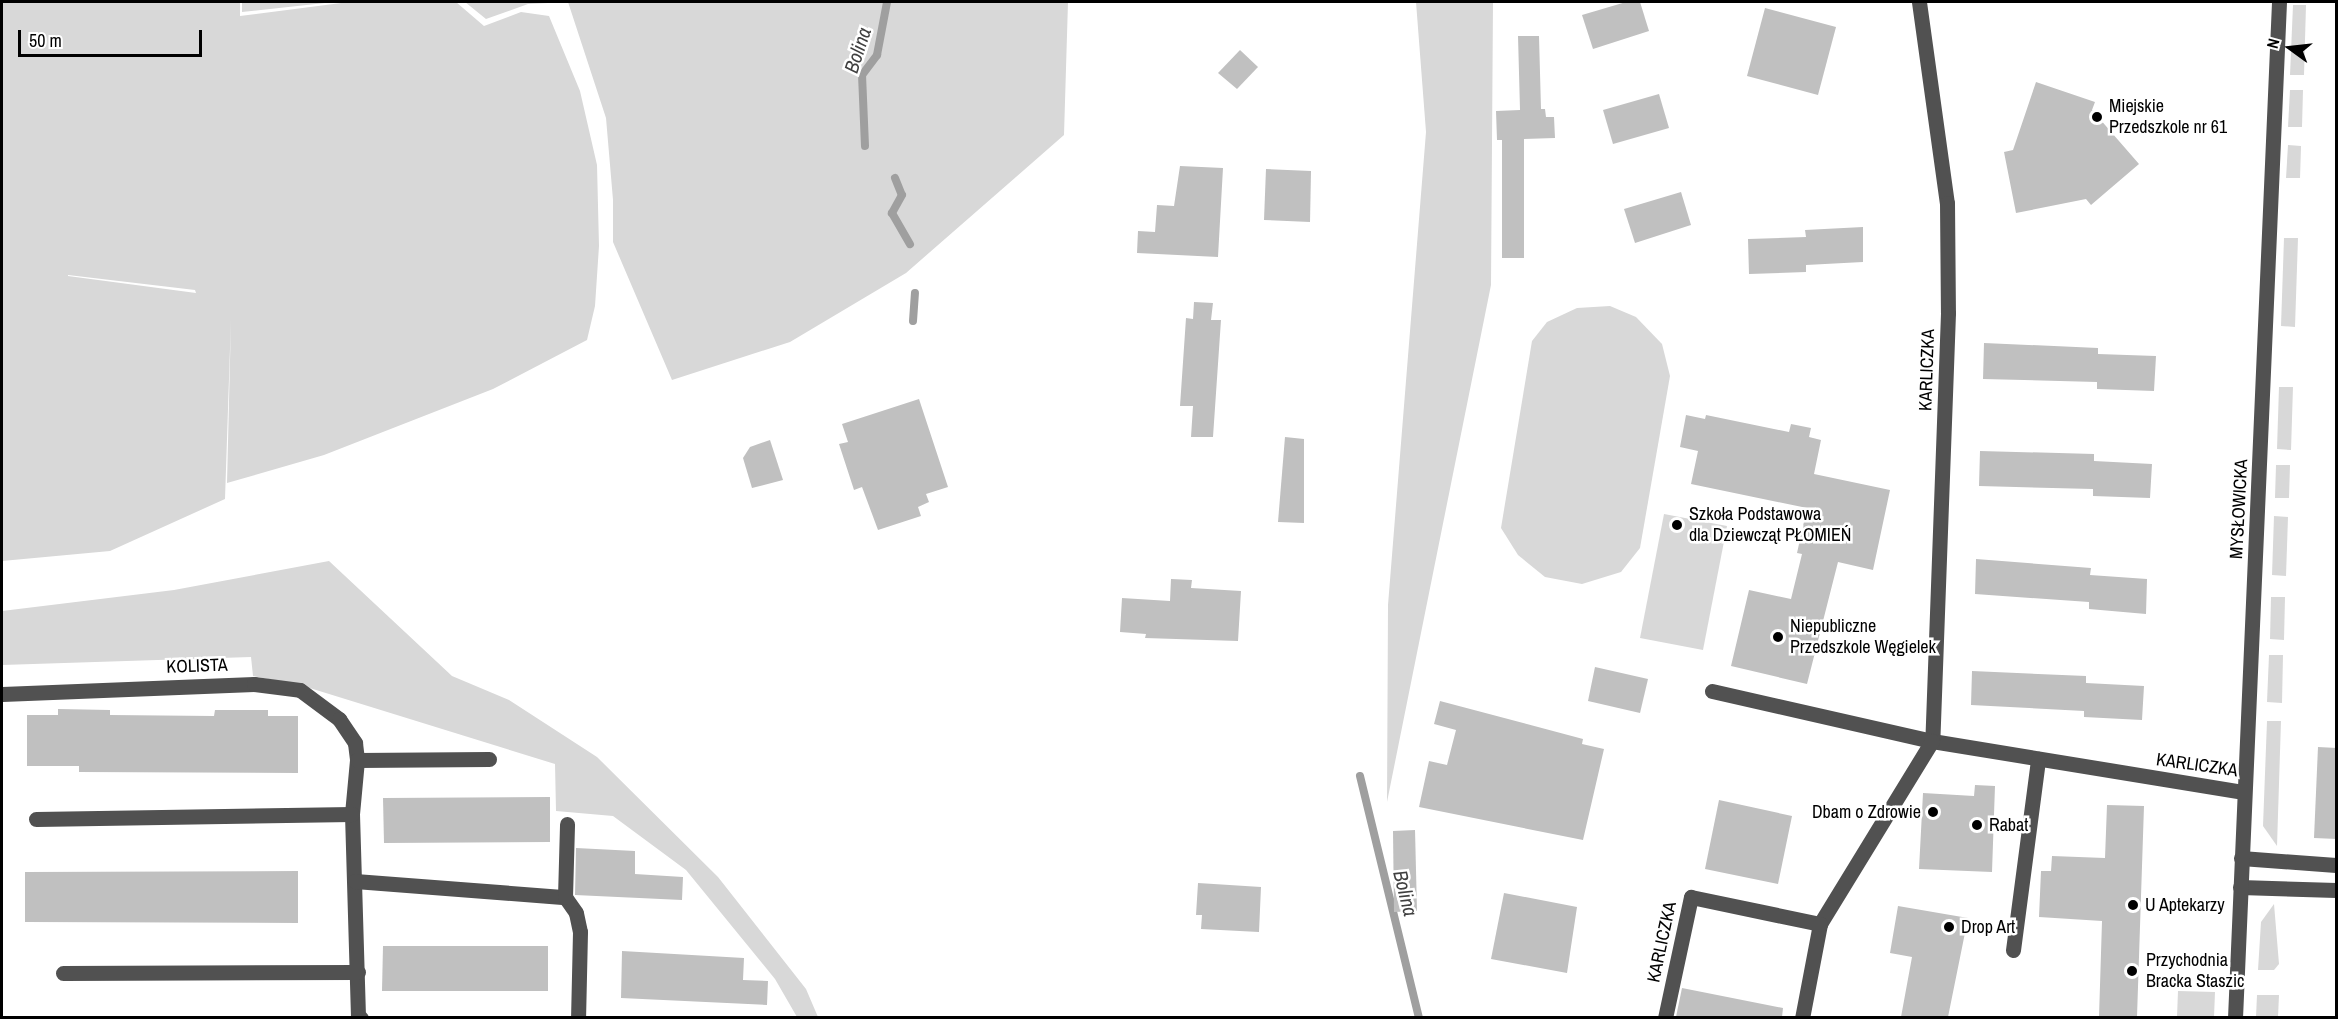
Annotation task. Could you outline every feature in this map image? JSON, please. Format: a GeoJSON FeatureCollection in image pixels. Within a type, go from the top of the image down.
{"type":"FeatureCollection","features":[{"type":"Feature","properties":{"kind":"street","name":"KARLICZKA"},"geometry":{"type":"LineString","coordinates":[[1802,1017],[1820,924],[1932,741],[1948,324],[1947,203],[1919,2]]}},
{"type":"Feature","properties":{"kind":"street","name":"MYSŁOWICKA"},"geometry":{"type":"LineString","coordinates":[[2235,1017],[2264,411],[2279,2]]}},
{"type":"Feature","properties":{"kind":"street","name":"KOLISTA"},"geometry":{"type":"LineString","coordinates":[[2,694],[254,684],[300,690],[339,719],[355,743],[357,759],[352,814],[358,1017],[361,1017]]}},
{"type":"Feature","properties":{"kind":"street","name":"KARLICZKA"},"geometry":{"type":"LineString","coordinates":[[1712,691],[1932,741],[2244,792]]}},
{"type":"Feature","properties":{"kind":"street"},"geometry":{"type":"LineString","coordinates":[[357,759],[489,759]]}},
{"type":"Feature","properties":{"kind":"street"},"geometry":{"type":"LineString","coordinates":[[2013,950],[2038,759]]}},
{"type":"Feature","properties":{"kind":"street"},"geometry":{"type":"LineString","coordinates":[[36,819],[352,814]]}},
{"type":"Feature","properties":{"kind":"street"},"geometry":{"type":"LineString","coordinates":[[567,824],[565,897],[576,913],[580,932],[578,1017]]}},
{"type":"Feature","properties":{"kind":"street"},"geometry":{"type":"LineString","coordinates":[[2241,858],[2337,866]]}},
{"type":"Feature","properties":{"kind":"street"},"geometry":{"type":"LineString","coordinates":[[355,881],[565,897]]}},
{"type":"Feature","properties":{"kind":"street"},"geometry":{"type":"LineString","coordinates":[[2240,887],[2337,890]]}},
{"type":"Feature","properties":{"kind":"street","name":"KARLICZKA"},"geometry":{"type":"LineString","coordinates":[[1665,1017],[1691,897],[1820,924]]}},
{"type":"Feature","properties":{"kind":"street"},"geometry":{"type":"LineString","coordinates":[[63,973],[358,972]]}},
{"type":"Feature","properties":{"kind":"shaded area"},"geometry":{"type":"Polygon","coordinates":[[[2,2],[240,2],[240,16],[349,2],[456,2],[484,26],[521,12],[549,16],[580,91],[597,165],[599,246],[595,306],[587,340],[493,389],[324,455],[227,483],[231,319],[225,499],[110,551],[2,561],[2,2]],[[68,275],[196,293],[195,290],[68,275]]]}},
{"type":"Feature","properties":{"kind":"shaded area"},"geometry":{"type":"Polygon","coordinates":[[[242,2],[334,2],[242,12],[242,2]]]}},
{"type":"Feature","properties":{"kind":"shaded area"},"geometry":{"type":"Polygon","coordinates":[[[465,2],[568,2],[528,4],[486,19],[465,2]]]}},
{"type":"Feature","properties":{"kind":"shaded area"},"geometry":{"type":"Polygon","coordinates":[[[568,2],[1068,2],[1064,135],[906,273],[790,342],[672,380],[613,242],[613,200],[606,118],[568,2]]]}},
{"type":"Feature","properties":{"kind":"shaded area"},"geometry":{"type":"Polygon","coordinates":[[[1416,2],[1493,2],[1491,285],[1387,802],[1388,605],[1426,132],[1416,2]]]}},
{"type":"Feature","properties":{"kind":"shaded area"},"geometry":{"type":"Polygon","coordinates":[[[2293,5],[2306,5],[2304,75],[2290,75],[2293,5]]]}},
{"type":"Feature","properties":{"kind":"shaded area"},"geometry":{"type":"Polygon","coordinates":[[[2290,90],[2303,90],[2302,127],[2288,127],[2290,90]]]}},
{"type":"Feature","properties":{"kind":"shaded area"},"geometry":{"type":"Polygon","coordinates":[[[2288,145],[2301,146],[2300,178],[2286,178],[2288,145]]]}},
{"type":"Feature","properties":{"kind":"shaded area"},"geometry":{"type":"Polygon","coordinates":[[[2284,238],[2298,238],[2295,327],[2281,326],[2284,238]]]}},
{"type":"Feature","properties":{"kind":"shaded area"},"geometry":{"type":"Polygon","coordinates":[[[1610,306],[1636,317],[1662,344],[1670,376],[1640,548],[1621,572],[1582,584],[1545,577],[1518,555],[1501,528],[1532,341],[1547,322],[1577,308],[1610,306]]]}},
{"type":"Feature","properties":{"kind":"shaded area"},"geometry":{"type":"Polygon","coordinates":[[[2279,387],[2293,387],[2291,450],[2277,449],[2279,387]]]}},
{"type":"Feature","properties":{"kind":"shaded area"},"geometry":{"type":"Polygon","coordinates":[[[2276,465],[2290,465],[2289,498],[2275,498],[2276,465]]]}},
{"type":"Feature","properties":{"kind":"shaded area"},"geometry":{"type":"Polygon","coordinates":[[[1664,514],[1727,526],[1703,650],[1640,638],[1664,514]]]}},
{"type":"Feature","properties":{"kind":"shaded area"},"geometry":{"type":"Polygon","coordinates":[[[2274,516],[2288,517],[2286,576],[2272,575],[2274,516]]]}},
{"type":"Feature","properties":{"kind":"shaded area"},"geometry":{"type":"Polygon","coordinates":[[[329,561],[452,676],[509,700],[597,757],[718,877],[806,989],[818,1017],[797,1017],[775,979],[686,870],[613,816],[556,811],[555,764],[300,685],[253,676],[251,657],[2,665],[2,611],[174,590],[329,561]]]}},
{"type":"Feature","properties":{"kind":"shaded area"},"geometry":{"type":"Polygon","coordinates":[[[2271,597],[2285,597],[2284,640],[2270,639],[2271,597]]]}},
{"type":"Feature","properties":{"kind":"shaded area"},"geometry":{"type":"Polygon","coordinates":[[[2269,655],[2283,655],[2282,703],[2267,702],[2269,655]]]}},
{"type":"Feature","properties":{"kind":"shaded area"},"geometry":{"type":"Polygon","coordinates":[[[2267,721],[2281,721],[2277,846],[2263,826],[2267,721]]]}},
{"type":"Feature","properties":{"kind":"shaded area"},"geometry":{"type":"Polygon","coordinates":[[[2274,904],[2279,964],[2274,970],[2258,970],[2261,922],[2274,904]]]}},
{"type":"Feature","properties":{"kind":"shaded area"},"geometry":{"type":"Polygon","coordinates":[[[2178,991],[2215,992],[2214,1017],[2177,1017],[2178,991]]]}},
{"type":"Feature","properties":{"kind":"shaded area"},"geometry":{"type":"Polygon","coordinates":[[[2257,995],[2279,995],[2278,1017],[2256,1017],[2257,995]]]}},
{"type":"Feature","properties":{"kind":"building"},"geometry":{"type":"Polygon","coordinates":[[[1626,2],[1640,2],[1649,31],[1593,49],[1582,15],[1626,2]]]}},
{"type":"Feature","properties":{"kind":"building"},"geometry":{"type":"Polygon","coordinates":[[[1765,8],[1836,27],[1818,95],[1747,76],[1765,8]]]}},
{"type":"Feature","properties":{"kind":"building"},"geometry":{"type":"Polygon","coordinates":[[[1518,36],[1539,36],[1541,109],[1545,109],[1546,117],[1554,117],[1555,138],[1524,139],[1524,258],[1502,258],[1502,140],[1497,140],[1496,111],[1520,110],[1518,36]]]}},
{"type":"Feature","properties":{"kind":"building"},"geometry":{"type":"Polygon","coordinates":[[[1240,50],[1258,67],[1237,89],[1218,73],[1240,50]]]}},
{"type":"Feature","properties":{"kind":"building"},"geometry":{"type":"Polygon","coordinates":[[[2036,82],[2095,102],[2092,110],[2139,164],[2091,205],[2086,199],[2016,213],[2004,152],[2013,150],[2036,82]]]}},
{"type":"Feature","properties":{"kind":"building"},"geometry":{"type":"Polygon","coordinates":[[[1659,94],[1669,128],[1613,144],[1603,110],[1659,94]]]}},
{"type":"Feature","properties":{"kind":"building"},"geometry":{"type":"Polygon","coordinates":[[[1180,166],[1223,168],[1218,257],[1137,253],[1138,231],[1155,232],[1157,205],[1174,206],[1180,166]]]}},
{"type":"Feature","properties":{"kind":"building"},"geometry":{"type":"Polygon","coordinates":[[[1266,169],[1311,171],[1310,222],[1264,220],[1266,169]]]}},
{"type":"Feature","properties":{"kind":"building"},"geometry":{"type":"Polygon","coordinates":[[[1681,192],[1691,225],[1635,243],[1624,209],[1681,192]]]}},
{"type":"Feature","properties":{"kind":"building"},"geometry":{"type":"Polygon","coordinates":[[[1863,227],[1863,262],[1806,265],[1806,272],[1749,274],[1748,239],[1806,237],[1805,230],[1863,227]]]}},
{"type":"Feature","properties":{"kind":"building"},"geometry":{"type":"Polygon","coordinates":[[[1194,302],[1213,303],[1211,320],[1221,320],[1213,437],[1191,437],[1193,406],[1180,406],[1186,318],[1193,319],[1194,302]]]}},
{"type":"Feature","properties":{"kind":"building"},"geometry":{"type":"Polygon","coordinates":[[[1984,343],[2098,348],[2098,354],[2156,356],[2154,391],[2097,389],[2097,382],[1983,379],[1984,343]]]}},
{"type":"Feature","properties":{"kind":"building"},"geometry":{"type":"Polygon","coordinates":[[[919,399],[948,487],[926,494],[929,502],[918,507],[921,516],[878,530],[862,487],[854,490],[839,444],[848,442],[842,424],[919,399]]]}},
{"type":"Feature","properties":{"kind":"building"},"geometry":{"type":"Polygon","coordinates":[[[1686,415],[1705,419],[1706,415],[1789,432],[1791,424],[1811,428],[1809,437],[1821,440],[1814,474],[1890,490],[1873,570],[1838,562],[1807,684],[1731,666],[1749,590],[1791,599],[1802,554],[1797,553],[1807,508],[1691,484],[1698,451],[1680,447],[1686,415]]]}},
{"type":"Feature","properties":{"kind":"building"},"geometry":{"type":"Polygon","coordinates":[[[1285,437],[1304,439],[1304,523],[1278,522],[1285,437]]]}},
{"type":"Feature","properties":{"kind":"building"},"geometry":{"type":"Polygon","coordinates":[[[770,440],[783,480],[752,488],[743,458],[750,447],[770,440]]]}},
{"type":"Feature","properties":{"kind":"building"},"geometry":{"type":"Polygon","coordinates":[[[1980,451],[2094,454],[2094,461],[2152,464],[2150,498],[2093,496],[2093,489],[1979,486],[1980,451]]]}},
{"type":"Feature","properties":{"kind":"building"},"geometry":{"type":"Polygon","coordinates":[[[1976,559],[2091,568],[2090,575],[2147,579],[2146,614],[2089,609],[2089,602],[1975,594],[1976,559]]]}},
{"type":"Feature","properties":{"kind":"building"},"geometry":{"type":"Polygon","coordinates":[[[1171,579],[1192,580],[1191,588],[1241,591],[1238,641],[1145,638],[1146,634],[1120,632],[1122,598],[1170,601],[1171,579]]]}},
{"type":"Feature","properties":{"kind":"building"},"geometry":{"type":"Polygon","coordinates":[[[1595,667],[1648,679],[1640,713],[1588,701],[1595,667]]]}},
{"type":"Feature","properties":{"kind":"building"},"geometry":{"type":"Polygon","coordinates":[[[1972,671],[2086,676],[2086,683],[2144,686],[2142,720],[2084,717],[2084,711],[1971,705],[1972,671]]]}},
{"type":"Feature","properties":{"kind":"building"},"geometry":{"type":"Polygon","coordinates":[[[1440,701],[1583,739],[1582,744],[1604,749],[1583,840],[1419,807],[1429,761],[1447,765],[1456,730],[1434,724],[1440,701]]]}},
{"type":"Feature","properties":{"kind":"building"},"geometry":{"type":"Polygon","coordinates":[[[58,709],[110,710],[110,715],[214,716],[215,710],[268,710],[268,716],[298,716],[298,773],[79,772],[79,766],[27,766],[27,715],[58,715],[58,709]]]}},
{"type":"Feature","properties":{"kind":"building"},"geometry":{"type":"Polygon","coordinates":[[[2318,747],[2337,748],[2337,839],[2314,838],[2318,747]]]}},
{"type":"Feature","properties":{"kind":"building"},"geometry":{"type":"Polygon","coordinates":[[[1975,785],[1995,786],[1992,872],[1919,869],[1923,793],[1974,796],[1975,785]]]}},
{"type":"Feature","properties":{"kind":"building"},"geometry":{"type":"Polygon","coordinates":[[[550,797],[550,842],[384,843],[383,798],[550,797]]]}},
{"type":"Feature","properties":{"kind":"building"},"geometry":{"type":"Polygon","coordinates":[[[1719,800],[1792,816],[1778,884],[1705,869],[1719,800]]]}},
{"type":"Feature","properties":{"kind":"building"},"geometry":{"type":"Polygon","coordinates":[[[2107,805],[2144,806],[2137,1017],[2099,1017],[2102,921],[2039,917],[2041,871],[2051,871],[2052,856],[2105,858],[2107,805]]]}},
{"type":"Feature","properties":{"kind":"building"},"geometry":{"type":"Polygon","coordinates":[[[1415,830],[1417,911],[1394,912],[1393,831],[1415,830]]]}},
{"type":"Feature","properties":{"kind":"building"},"geometry":{"type":"Polygon","coordinates":[[[576,848],[635,851],[635,874],[683,877],[682,900],[575,895],[576,848]]]}},
{"type":"Feature","properties":{"kind":"building"},"geometry":{"type":"Polygon","coordinates":[[[298,871],[298,923],[25,922],[25,872],[298,871]]]}},
{"type":"Feature","properties":{"kind":"building"},"geometry":{"type":"Polygon","coordinates":[[[1198,883],[1261,887],[1259,932],[1201,929],[1202,915],[1196,915],[1198,883]]]}},
{"type":"Feature","properties":{"kind":"building"},"geometry":{"type":"Polygon","coordinates":[[[1504,893],[1577,907],[1567,973],[1491,959],[1504,893]]]}},
{"type":"Feature","properties":{"kind":"building"},"geometry":{"type":"Polygon","coordinates":[[[1898,906],[1968,918],[1948,1017],[1901,1017],[1912,957],[1890,953],[1898,906]]]}},
{"type":"Feature","properties":{"kind":"building"},"geometry":{"type":"Polygon","coordinates":[[[383,946],[548,946],[548,991],[382,991],[383,946]]]}},
{"type":"Feature","properties":{"kind":"building"},"geometry":{"type":"Polygon","coordinates":[[[622,951],[744,958],[743,980],[768,981],[767,1005],[621,998],[622,951]]]}},
{"type":"Feature","properties":{"kind":"building"},"geometry":{"type":"Polygon","coordinates":[[[1682,988],[1783,1008],[1782,1017],[1676,1017],[1682,988]]]}},
{"type":"Feature","properties":{"kind":"waterway","name":"Bolina"},"geometry":{"type":"LineString","coordinates":[[865,146],[862,75],[877,55],[887,2]]}},
{"type":"Feature","properties":{"kind":"waterway","name":"Bolina"},"geometry":{"type":"LineString","coordinates":[[895,178],[902,195],[892,213],[910,244]]}},
{"type":"Feature","properties":{"kind":"waterway","name":"Bolina"},"geometry":{"type":"LineString","coordinates":[[913,321],[915,293]]}},
{"type":"Feature","properties":{"kind":"waterway","name":"Bolina"},"geometry":{"type":"LineString","coordinates":[[1360,776],[1419,1018]]}},
{"type":"Feature","properties":{"kind":"place","name":"Miejskie Przedszkole nr 61"},"geometry":{"type":"Point","coordinates":[2097,117]}},
{"type":"Feature","properties":{"kind":"place","name":"Szkoła Podstawowa dla Dziewcząt PŁOMIEŃ"},"geometry":{"type":"Point","coordinates":[1677,525]}},
{"type":"Feature","properties":{"kind":"place","name":"Niepubliczne Przedszkole Węgielek"},"geometry":{"type":"Point","coordinates":[1778,637]}},
{"type":"Feature","properties":{"kind":"place","name":"Dbam o Zdrowie"},"geometry":{"type":"Point","coordinates":[1933,812]}},
{"type":"Feature","properties":{"kind":"place","name":"Rabat"},"geometry":{"type":"Point","coordinates":[1977,825]}},
{"type":"Feature","properties":{"kind":"place","name":"U Aptekarzy"},"geometry":{"type":"Point","coordinates":[2133,905]}},
{"type":"Feature","properties":{"kind":"place","name":"Drop Art"},"geometry":{"type":"Point","coordinates":[1949,927]}},
{"type":"Feature","properties":{"kind":"place","name":"Przychodnia Bracka Staszic"},"geometry":{"type":"Point","coordinates":[2132,971]}}]}
